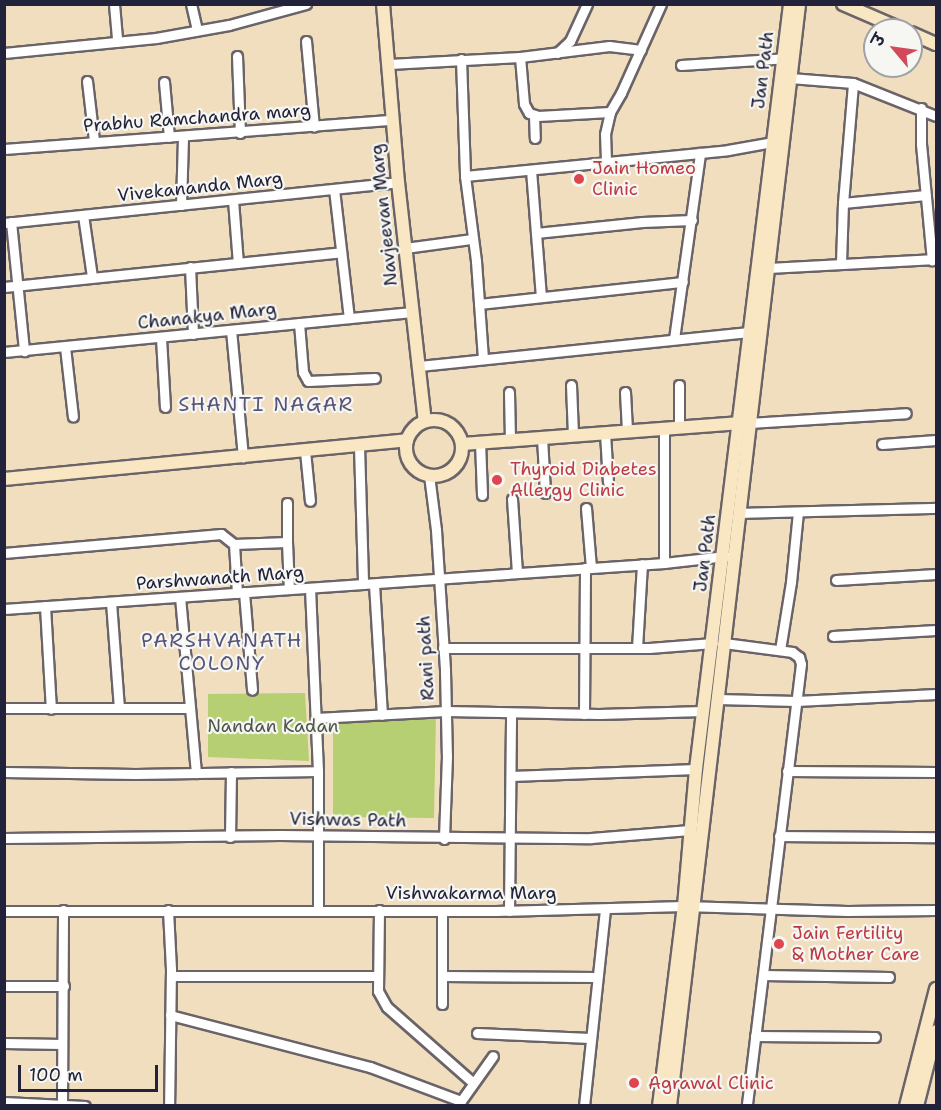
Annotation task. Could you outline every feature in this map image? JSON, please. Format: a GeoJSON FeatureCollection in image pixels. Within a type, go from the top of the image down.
{"type":"FeatureCollection","features":[{"type":"Feature","properties":{"kind":"street"},"geometry":{"type":"LineString","coordinates":[[114,4],[117,42]]}},
{"type":"Feature","properties":{"kind":"street"},"geometry":{"type":"LineString","coordinates":[[191,4],[197,30]]}},
{"type":"Feature","properties":{"kind":"street"},"geometry":{"type":"LineString","coordinates":[[4,53],[117,42],[197,30],[306,4]]}},
{"type":"Feature","properties":{"kind":"street","name":"Navjeevan Marg"},"geometry":{"type":"LineString","coordinates":[[383,4],[398,182],[425,421]]}},
{"type":"Feature","properties":{"kind":"street"},"geometry":{"type":"LineString","coordinates":[[557,53],[570,41],[587,4]]}},
{"type":"Feature","properties":{"kind":"street"},"geometry":{"type":"LineString","coordinates":[[606,161],[606,134],[610,112],[661,4]]}},
{"type":"Feature","properties":{"kind":"street","name":"Jan Path"},"geometry":{"type":"LineString","coordinates":[[670,1106],[688,906],[690,830],[696,769],[704,711],[718,643],[744,423],[768,268],[790,78],[787,58],[790,4]]}},
{"type":"Feature","properties":{"kind":"street","name":"Jan Path"},"geometry":{"type":"LineString","coordinates":[[729,555],[740,513],[749,332],[773,142],[799,4]]}},
{"type":"Feature","properties":{"kind":"street"},"geometry":{"type":"LineString","coordinates":[[843,4],[866,10],[881,18]]}},
{"type":"Feature","properties":{"kind":"street"},"geometry":{"type":"LineString","coordinates":[[306,41],[314,127]]}},
{"type":"Feature","properties":{"kind":"street"},"geometry":{"type":"LineString","coordinates":[[389,64],[519,57],[609,46],[641,50]]}},
{"type":"Feature","properties":{"kind":"street"},"geometry":{"type":"LineString","coordinates":[[237,56],[240,133]]}},
{"type":"Feature","properties":{"kind":"street"},"geometry":{"type":"LineString","coordinates":[[519,57],[524,104],[534,115],[535,138]]}},
{"type":"Feature","properties":{"kind":"street"},"geometry":{"type":"LineString","coordinates":[[681,65],[787,58]]}},
{"type":"Feature","properties":{"kind":"street"},"geometry":{"type":"LineString","coordinates":[[461,59],[465,176],[483,359]]}},
{"type":"Feature","properties":{"kind":"street"},"geometry":{"type":"LineString","coordinates":[[790,78],[853,83],[921,108],[936,116]]}},
{"type":"Feature","properties":{"kind":"street"},"geometry":{"type":"LineString","coordinates":[[87,81],[94,141]]}},
{"type":"Feature","properties":{"kind":"street"},"geometry":{"type":"LineString","coordinates":[[164,82],[169,137]]}},
{"type":"Feature","properties":{"kind":"street"},"geometry":{"type":"LineString","coordinates":[[841,263],[843,203],[853,83]]}},
{"type":"Feature","properties":{"kind":"street"},"geometry":{"type":"LineString","coordinates":[[768,268],[934,259],[926,195],[921,108]]}},
{"type":"Feature","properties":{"kind":"street"},"geometry":{"type":"LineString","coordinates":[[534,115],[610,112]]}},
{"type":"Feature","properties":{"kind":"street","name":"Prabhu Ramchandra marg"},"geometry":{"type":"LineString","coordinates":[[4,149],[392,120]]}},
{"type":"Feature","properties":{"kind":"street"},"geometry":{"type":"LineString","coordinates":[[181,205],[183,136]]}},
{"type":"Feature","properties":{"kind":"street"},"geometry":{"type":"LineString","coordinates":[[465,176],[700,153],[773,142]]}},
{"type":"Feature","properties":{"kind":"street"},"geometry":{"type":"LineString","coordinates":[[674,339],[700,153]]}},
{"type":"Feature","properties":{"kind":"street"},"geometry":{"type":"LineString","coordinates":[[531,170],[541,296]]}},
{"type":"Feature","properties":{"kind":"street","name":"Vivekananda Marg"},"geometry":{"type":"LineString","coordinates":[[8,223],[398,182]]}},
{"type":"Feature","properties":{"kind":"street"},"geometry":{"type":"LineString","coordinates":[[334,189],[349,318]]}},
{"type":"Feature","properties":{"kind":"street"},"geometry":{"type":"LineString","coordinates":[[843,203],[926,195]]}},
{"type":"Feature","properties":{"kind":"street"},"geometry":{"type":"LineString","coordinates":[[232,200],[238,263]]}},
{"type":"Feature","properties":{"kind":"street"},"geometry":{"type":"LineString","coordinates":[[83,215],[92,277]]}},
{"type":"Feature","properties":{"kind":"street"},"geometry":{"type":"LineString","coordinates":[[537,233],[642,222],[692,220]]}},
{"type":"Feature","properties":{"kind":"street"},"geometry":{"type":"LineString","coordinates":[[8,223],[18,285],[24,351]]}},
{"type":"Feature","properties":{"kind":"street"},"geometry":{"type":"LineString","coordinates":[[405,248],[472,238]]}},
{"type":"Feature","properties":{"kind":"street"},"geometry":{"type":"LineString","coordinates":[[4,287],[341,252]]}},
{"type":"Feature","properties":{"kind":"street"},"geometry":{"type":"LineString","coordinates":[[190,267],[193,334]]}},
{"type":"Feature","properties":{"kind":"street"},"geometry":{"type":"LineString","coordinates":[[479,304],[683,282]]}},
{"type":"Feature","properties":{"kind":"street","name":"Chanakya Marg"},"geometry":{"type":"LineString","coordinates":[[4,352],[412,312]]}},
{"type":"Feature","properties":{"kind":"street"},"geometry":{"type":"LineString","coordinates":[[299,323],[303,372],[308,381],[375,378]]}},
{"type":"Feature","properties":{"kind":"street"},"geometry":{"type":"LineString","coordinates":[[231,330],[243,457]]}},
{"type":"Feature","properties":{"kind":"street"},"geometry":{"type":"LineString","coordinates":[[418,366],[749,332]]}},
{"type":"Feature","properties":{"kind":"street"},"geometry":{"type":"LineString","coordinates":[[161,338],[165,407]]}},
{"type":"Feature","properties":{"kind":"street"},"geometry":{"type":"LineString","coordinates":[[65,347],[73,417]]}},
{"type":"Feature","properties":{"kind":"street"},"geometry":{"type":"LineString","coordinates":[[571,385],[573,435]]}},
{"type":"Feature","properties":{"kind":"street"},"geometry":{"type":"LineString","coordinates":[[679,385],[679,428]]}},
{"type":"Feature","properties":{"kind":"street"},"geometry":{"type":"LineString","coordinates":[[508,392],[510,440]]}},
{"type":"Feature","properties":{"kind":"street"},"geometry":{"type":"LineString","coordinates":[[625,392],[627,431]]}},
{"type":"Feature","properties":{"kind":"street"},"geometry":{"type":"LineString","coordinates":[[462,444],[906,413]]}},
{"type":"Feature","properties":{"kind":"street"},"geometry":{"type":"LineString","coordinates":[[425,421],[441,421],[455,429],[462,444],[460,459],[450,470],[429,475],[422,473],[410,463],[407,456],[407,440],[417,425],[425,421]]}},
{"type":"Feature","properties":{"kind":"street"},"geometry":{"type":"LineString","coordinates":[[664,429],[664,562]]}},
{"type":"Feature","properties":{"kind":"street"},"geometry":{"type":"LineString","coordinates":[[605,433],[608,482]]}},
{"type":"Feature","properties":{"kind":"street"},"geometry":{"type":"LineString","coordinates":[[542,437],[545,493]]}},
{"type":"Feature","properties":{"kind":"street"},"geometry":{"type":"LineString","coordinates":[[4,479],[407,440]]}},
{"type":"Feature","properties":{"kind":"street"},"geometry":{"type":"LineString","coordinates":[[882,444],[936,440]]}},
{"type":"Feature","properties":{"kind":"street"},"geometry":{"type":"LineString","coordinates":[[480,442],[483,495]]}},
{"type":"Feature","properties":{"kind":"street"},"geometry":{"type":"LineString","coordinates":[[359,446],[363,584]]}},
{"type":"Feature","properties":{"kind":"street"},"geometry":{"type":"LineString","coordinates":[[305,451],[310,501]]}},
{"type":"Feature","properties":{"kind":"street","name":"Rani path"},"geometry":{"type":"LineString","coordinates":[[429,475],[446,711],[444,839]]}},
{"type":"Feature","properties":{"kind":"street"},"geometry":{"type":"LineString","coordinates":[[512,499],[516,572]]}},
{"type":"Feature","properties":{"kind":"street"},"geometry":{"type":"LineString","coordinates":[[287,503],[289,589]]}},
{"type":"Feature","properties":{"kind":"street"},"geometry":{"type":"LineString","coordinates":[[584,714],[588,568],[586,508]]}},
{"type":"Feature","properties":{"kind":"street"},"geometry":{"type":"LineString","coordinates":[[740,513],[936,508]]}},
{"type":"Feature","properties":{"kind":"street"},"geometry":{"type":"LineString","coordinates":[[780,650],[791,582],[798,512]]}},
{"type":"Feature","properties":{"kind":"street"},"geometry":{"type":"LineString","coordinates":[[4,553],[221,534],[234,544],[287,542]]}},
{"type":"Feature","properties":{"kind":"street"},"geometry":{"type":"LineString","coordinates":[[234,544],[252,690]]}},
{"type":"Feature","properties":{"kind":"street","name":"Parshwanath Marg"},"geometry":{"type":"LineString","coordinates":[[4,609],[374,584],[642,564],[729,555]]}},
{"type":"Feature","properties":{"kind":"street"},"geometry":{"type":"LineString","coordinates":[[637,648],[642,564]]}},
{"type":"Feature","properties":{"kind":"street"},"geometry":{"type":"LineString","coordinates":[[836,580],[936,574]]}},
{"type":"Feature","properties":{"kind":"street"},"geometry":{"type":"LineString","coordinates":[[374,584],[382,715]]}},
{"type":"Feature","properties":{"kind":"street"},"geometry":{"type":"LineString","coordinates":[[310,588],[320,836],[318,910]]}},
{"type":"Feature","properties":{"kind":"street"},"geometry":{"type":"LineString","coordinates":[[180,597],[196,773]]}},
{"type":"Feature","properties":{"kind":"street"},"geometry":{"type":"LineString","coordinates":[[111,602],[119,708]]}},
{"type":"Feature","properties":{"kind":"street"},"geometry":{"type":"LineString","coordinates":[[45,606],[51,709]]}},
{"type":"Feature","properties":{"kind":"street"},"geometry":{"type":"LineString","coordinates":[[832,636],[936,630]]}},
{"type":"Feature","properties":{"kind":"street"},"geometry":{"type":"LineString","coordinates":[[443,648],[637,648],[718,643],[780,650],[799,657],[801,664],[747,1106]]}},
{"type":"Feature","properties":{"kind":"street","name":"Jan Path"},"geometry":{"type":"LineString","coordinates":[[659,1106],[717,699],[718,643]]}},
{"type":"Feature","properties":{"kind":"street"},"geometry":{"type":"LineString","coordinates":[[717,699],[796,700],[936,694]]}},
{"type":"Feature","properties":{"kind":"street"},"geometry":{"type":"LineString","coordinates":[[4,708],[190,708]]}},
{"type":"Feature","properties":{"kind":"street"},"geometry":{"type":"LineString","coordinates":[[316,718],[446,711],[584,714],[704,711]]}},
{"type":"Feature","properties":{"kind":"street"},"geometry":{"type":"LineString","coordinates":[[509,911],[512,839],[511,713]]}},
{"type":"Feature","properties":{"kind":"street"},"geometry":{"type":"LineString","coordinates":[[511,776],[696,769]]}},
{"type":"Feature","properties":{"kind":"street"},"geometry":{"type":"LineString","coordinates":[[4,772],[318,771]]}},
{"type":"Feature","properties":{"kind":"street"},"geometry":{"type":"LineString","coordinates":[[788,771],[936,772]]}},
{"type":"Feature","properties":{"kind":"street"},"geometry":{"type":"LineString","coordinates":[[230,837],[231,772]]}},
{"type":"Feature","properties":{"kind":"street","name":"Vishwas Path"},"geometry":{"type":"LineString","coordinates":[[4,838],[320,836],[512,839],[591,838],[690,830]]}},
{"type":"Feature","properties":{"kind":"street"},"geometry":{"type":"LineString","coordinates":[[779,836],[936,837]]}},
{"type":"Feature","properties":{"kind":"street","name":"Vishwakarma Marg"},"geometry":{"type":"LineString","coordinates":[[4,911],[509,911],[688,906],[936,910]]}},
{"type":"Feature","properties":{"kind":"street"},"geometry":{"type":"LineString","coordinates":[[584,1106],[605,909]]}},
{"type":"Feature","properties":{"kind":"street"},"geometry":{"type":"LineString","coordinates":[[62,1105],[63,910]]}},
{"type":"Feature","properties":{"kind":"street"},"geometry":{"type":"LineString","coordinates":[[168,910],[171,976],[170,1106]]}},
{"type":"Feature","properties":{"kind":"street"},"geometry":{"type":"LineString","coordinates":[[379,910],[378,991],[387,1007],[472,1082]]}},
{"type":"Feature","properties":{"kind":"street"},"geometry":{"type":"LineString","coordinates":[[442,911],[442,1004]]}},
{"type":"Feature","properties":{"kind":"street"},"geometry":{"type":"LineString","coordinates":[[763,975],[889,977]]}},
{"type":"Feature","properties":{"kind":"street"},"geometry":{"type":"LineString","coordinates":[[171,976],[378,976]]}},
{"type":"Feature","properties":{"kind":"street"},"geometry":{"type":"LineString","coordinates":[[442,976],[597,977]]}},
{"type":"Feature","properties":{"kind":"street"},"geometry":{"type":"LineString","coordinates":[[4,986],[64,986]]}},
{"type":"Feature","properties":{"kind":"street"},"geometry":{"type":"LineString","coordinates":[[906,1106],[936,989]]}},
{"type":"Feature","properties":{"kind":"street"},"geometry":{"type":"LineString","coordinates":[[170,1015],[370,1067],[463,1104],[472,1082],[493,1056]]}},
{"type":"Feature","properties":{"kind":"street"},"geometry":{"type":"LineString","coordinates":[[917,1106],[936,1031]]}},
{"type":"Feature","properties":{"kind":"street"},"geometry":{"type":"LineString","coordinates":[[477,1034],[590,1038]]}},
{"type":"Feature","properties":{"kind":"street"},"geometry":{"type":"LineString","coordinates":[[755,1036],[874,1037]]}},
{"type":"Feature","properties":{"kind":"street"},"geometry":{"type":"LineString","coordinates":[[4,1043],[62,1044]]}},
{"type":"Feature","properties":{"kind":"street"},"geometry":{"type":"LineString","coordinates":[[4,1102],[85,1106]]}},
{"type":"Feature","properties":{"kind":"green space","name":"Nandan Kadan"},"geometry":{"type":"Polygon","coordinates":[[[305,693],[309,761],[208,757],[208,694],[305,693]]]}},
{"type":"Feature","properties":{"kind":"green space"},"geometry":{"type":"Polygon","coordinates":[[[436,715],[434,818],[333,817],[333,720],[436,715]]]}},
{"type":"Feature","properties":{"kind":"place","name":"Jain Homeo Clinic"},"geometry":{"type":"Point","coordinates":[579,179]}},
{"type":"Feature","properties":{"kind":"place","name":"Thyroid Diabetes Allergy Clinic"},"geometry":{"type":"Point","coordinates":[497,480]}},
{"type":"Feature","properties":{"kind":"place","name":"Jain Fertility & Mother Care"},"geometry":{"type":"Point","coordinates":[779,944]}},
{"type":"Feature","properties":{"kind":"place","name":"Agrawal Clinic"},"geometry":{"type":"Point","coordinates":[634,1083]}},
{"type":"Feature","properties":{"kind":"district","name":"SHANTI NAGAR"},"geometry":{"type":"Point","coordinates":[266,404]}},
{"type":"Feature","properties":{"kind":"district","name":"PARSHVANATH COLONY"},"geometry":{"type":"Point","coordinates":[222,652]}}]}
